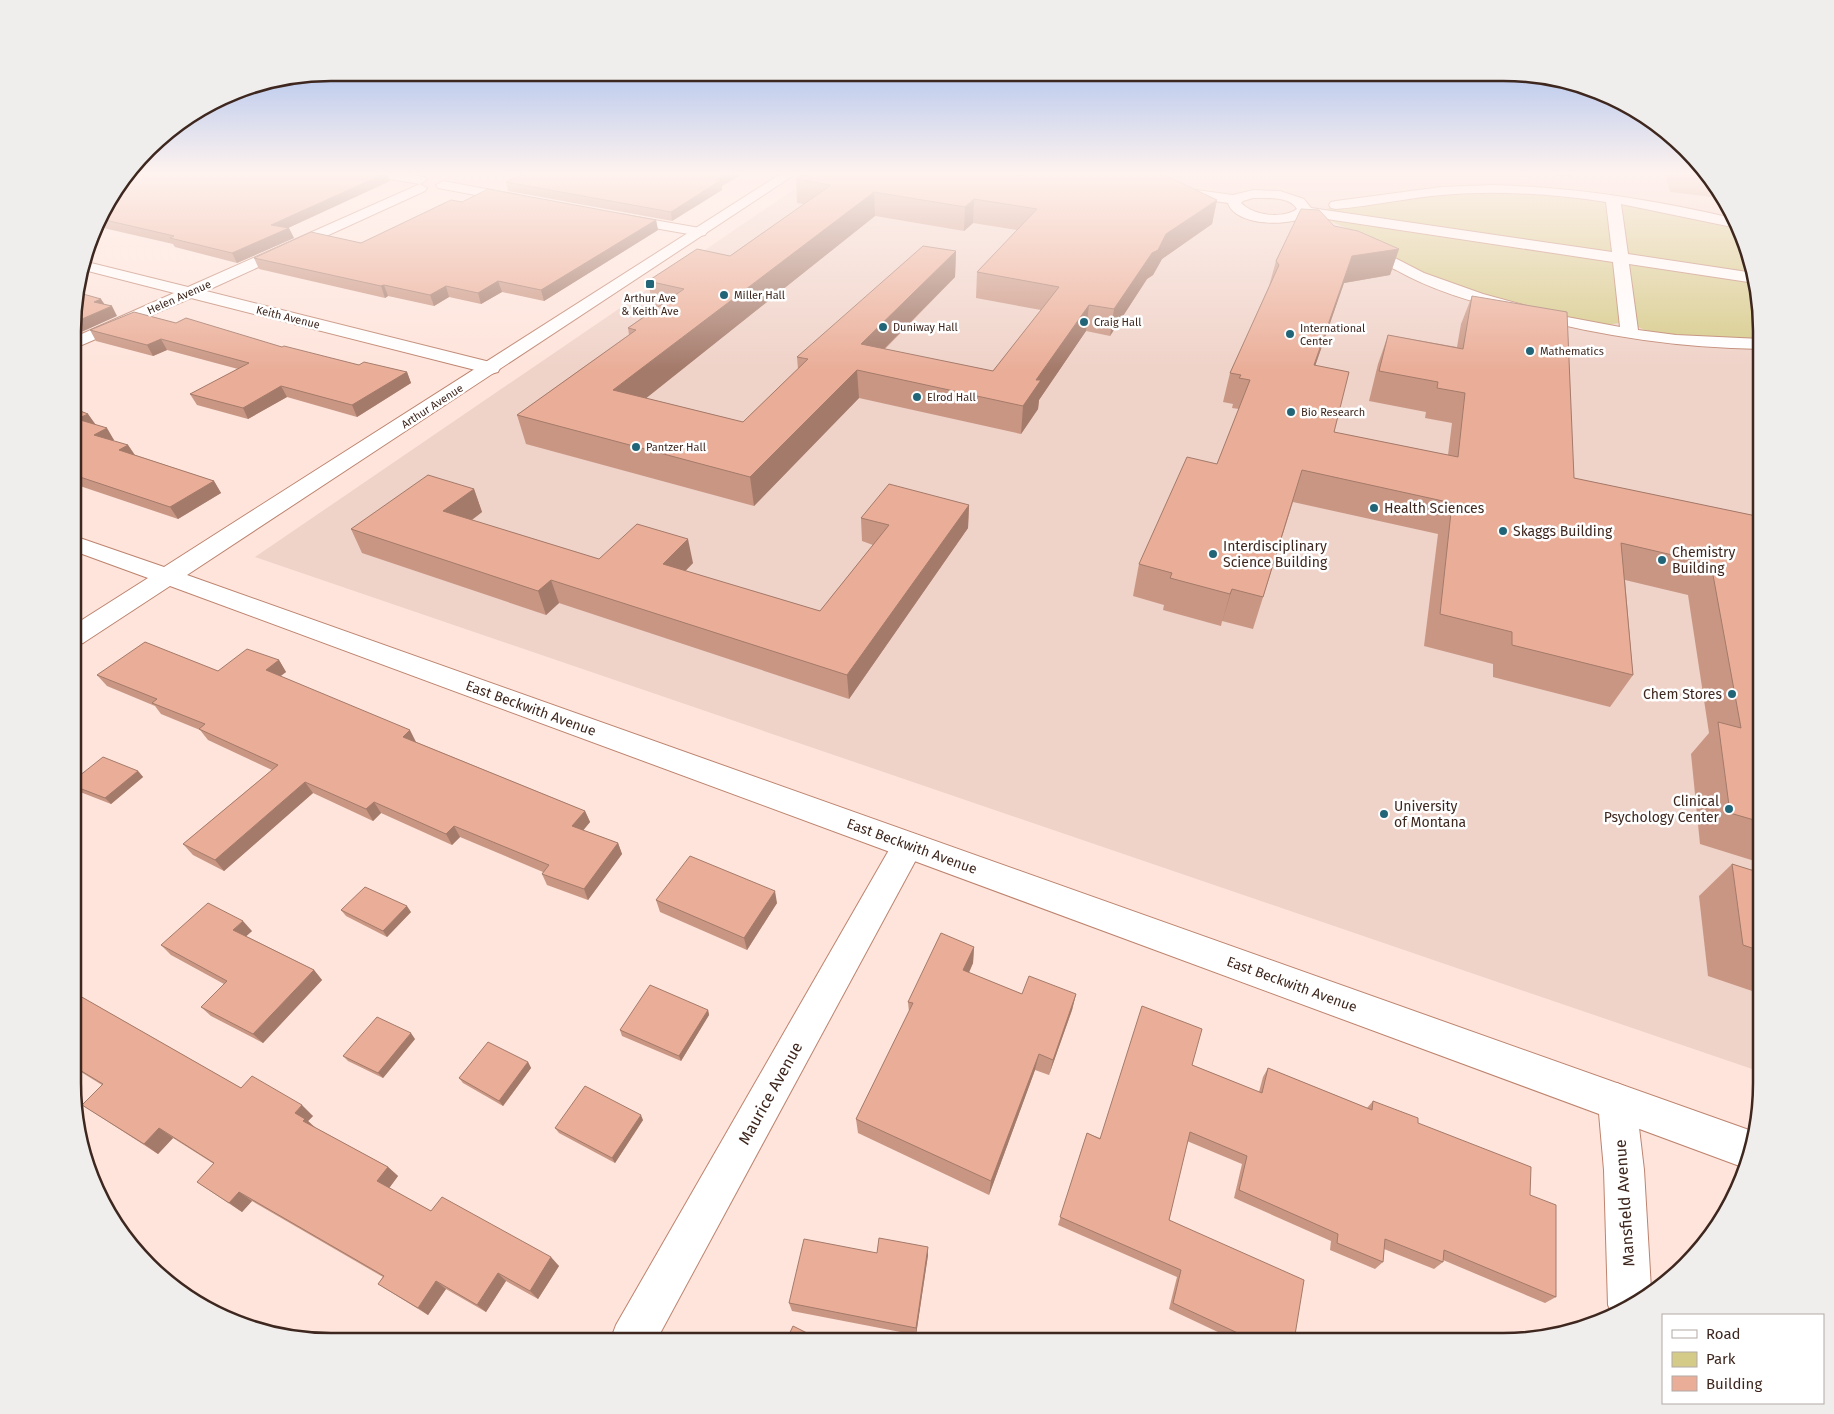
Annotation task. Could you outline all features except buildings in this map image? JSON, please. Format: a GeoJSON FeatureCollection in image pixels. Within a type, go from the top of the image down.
{"type":"FeatureCollection","features":[{"type":"Feature","properties":{"kind":"street","name":"Helen Avenue"},"geometry":{"type":"LineString","coordinates":[[81,340],[310,239]]}},
{"type":"Feature","properties":{"kind":"street","name":"Arthur Avenue"},"geometry":{"type":"LineString","coordinates":[[81,633],[689,239]]}},
{"type":"Feature","properties":{"kind":"street"},"geometry":{"type":"LineString","coordinates":[[1357,239],[1386,259],[1418,276],[1445,287],[1565,322],[1676,340],[1753,344]]}},
{"type":"Feature","properties":{"kind":"street"},"geometry":{"type":"LineString","coordinates":[[1491,239],[1746,277]]}},
{"type":"Feature","properties":{"kind":"street"},"geometry":{"type":"LineString","coordinates":[[1617,239],[1630,334]]}},
{"type":"Feature","properties":{"kind":"street","name":"Keith Avenue"},"geometry":{"type":"LineString","coordinates":[[90,267],[491,368]]}},
{"type":"Feature","properties":{"kind":"street","name":"East Beckwith Avenue"},"geometry":{"type":"LineString","coordinates":[[81,545],[1744,1148]]}},
{"type":"Feature","properties":{"kind":"street","name":"Maurice Avenue"},"geometry":{"type":"LineString","coordinates":[[636,1333],[908,845]]}},
{"type":"Feature","properties":{"kind":"street","name":"Mansfield Avenue"},"geometry":{"type":"LineString","coordinates":[[1617,1102],[1624,1170],[1630,1298]]}},
{"type":"Feature","properties":{"kind":"shaded area","name":"University of Montana"},"geometry":{"type":"Polygon","coordinates":[[[721,239],[1735,239],[1748,283],[1753,332],[1753,1069],[255,557],[721,239]]]}},
{"type":"Feature","properties":{"kind":"green space"},"geometry":{"type":"Polygon","coordinates":[[[1364,239],[1735,239],[1751,299],[1753,340],[1663,334],[1619,323],[1606,325],[1555,315],[1452,285],[1400,263],[1364,239]]]}},
{"type":"Feature","properties":{"kind":"place","name":"Arthur Ave & Keith Ave"},"geometry":{"type":"Point","coordinates":[650,284]}},
{"type":"Feature","properties":{"kind":"place","name":"Miller Hall"},"geometry":{"type":"Point","coordinates":[724,295]}},
{"type":"Feature","properties":{"kind":"place","name":"Craig Hall"},"geometry":{"type":"Point","coordinates":[1084,322]}},
{"type":"Feature","properties":{"kind":"place","name":"Duniway Hall"},"geometry":{"type":"Point","coordinates":[883,327]}},
{"type":"Feature","properties":{"kind":"place","name":"International Center"},"geometry":{"type":"Point","coordinates":[1290,334]}},
{"type":"Feature","properties":{"kind":"place","name":"Mathematics"},"geometry":{"type":"Point","coordinates":[1530,351]}},
{"type":"Feature","properties":{"kind":"place","name":"Elrod Hall"},"geometry":{"type":"Point","coordinates":[917,397]}},
{"type":"Feature","properties":{"kind":"place","name":"Bio Research"},"geometry":{"type":"Point","coordinates":[1291,412]}},
{"type":"Feature","properties":{"kind":"place","name":"Pantzer Hall"},"geometry":{"type":"Point","coordinates":[636,447]}},
{"type":"Feature","properties":{"kind":"place","name":"Health Sciences"},"geometry":{"type":"Point","coordinates":[1374,508]}},
{"type":"Feature","properties":{"kind":"place","name":"Skaggs Building"},"geometry":{"type":"Point","coordinates":[1503,531]}},
{"type":"Feature","properties":{"kind":"place","name":"Interdisciplinary Science Building"},"geometry":{"type":"Point","coordinates":[1213,554]}},
{"type":"Feature","properties":{"kind":"place","name":"Chemistry Building"},"geometry":{"type":"Point","coordinates":[1662,560]}},
{"type":"Feature","properties":{"kind":"place","name":"Chem Stores"},"geometry":{"type":"Point","coordinates":[1732,694]}},
{"type":"Feature","properties":{"kind":"place","name":"Clinical Psychology Center"},"geometry":{"type":"Point","coordinates":[1729,809]}},
{"type":"Feature","properties":{"kind":"place","name":"University of Montana"},"geometry":{"type":"Point","coordinates":[1384,814]}}]}
